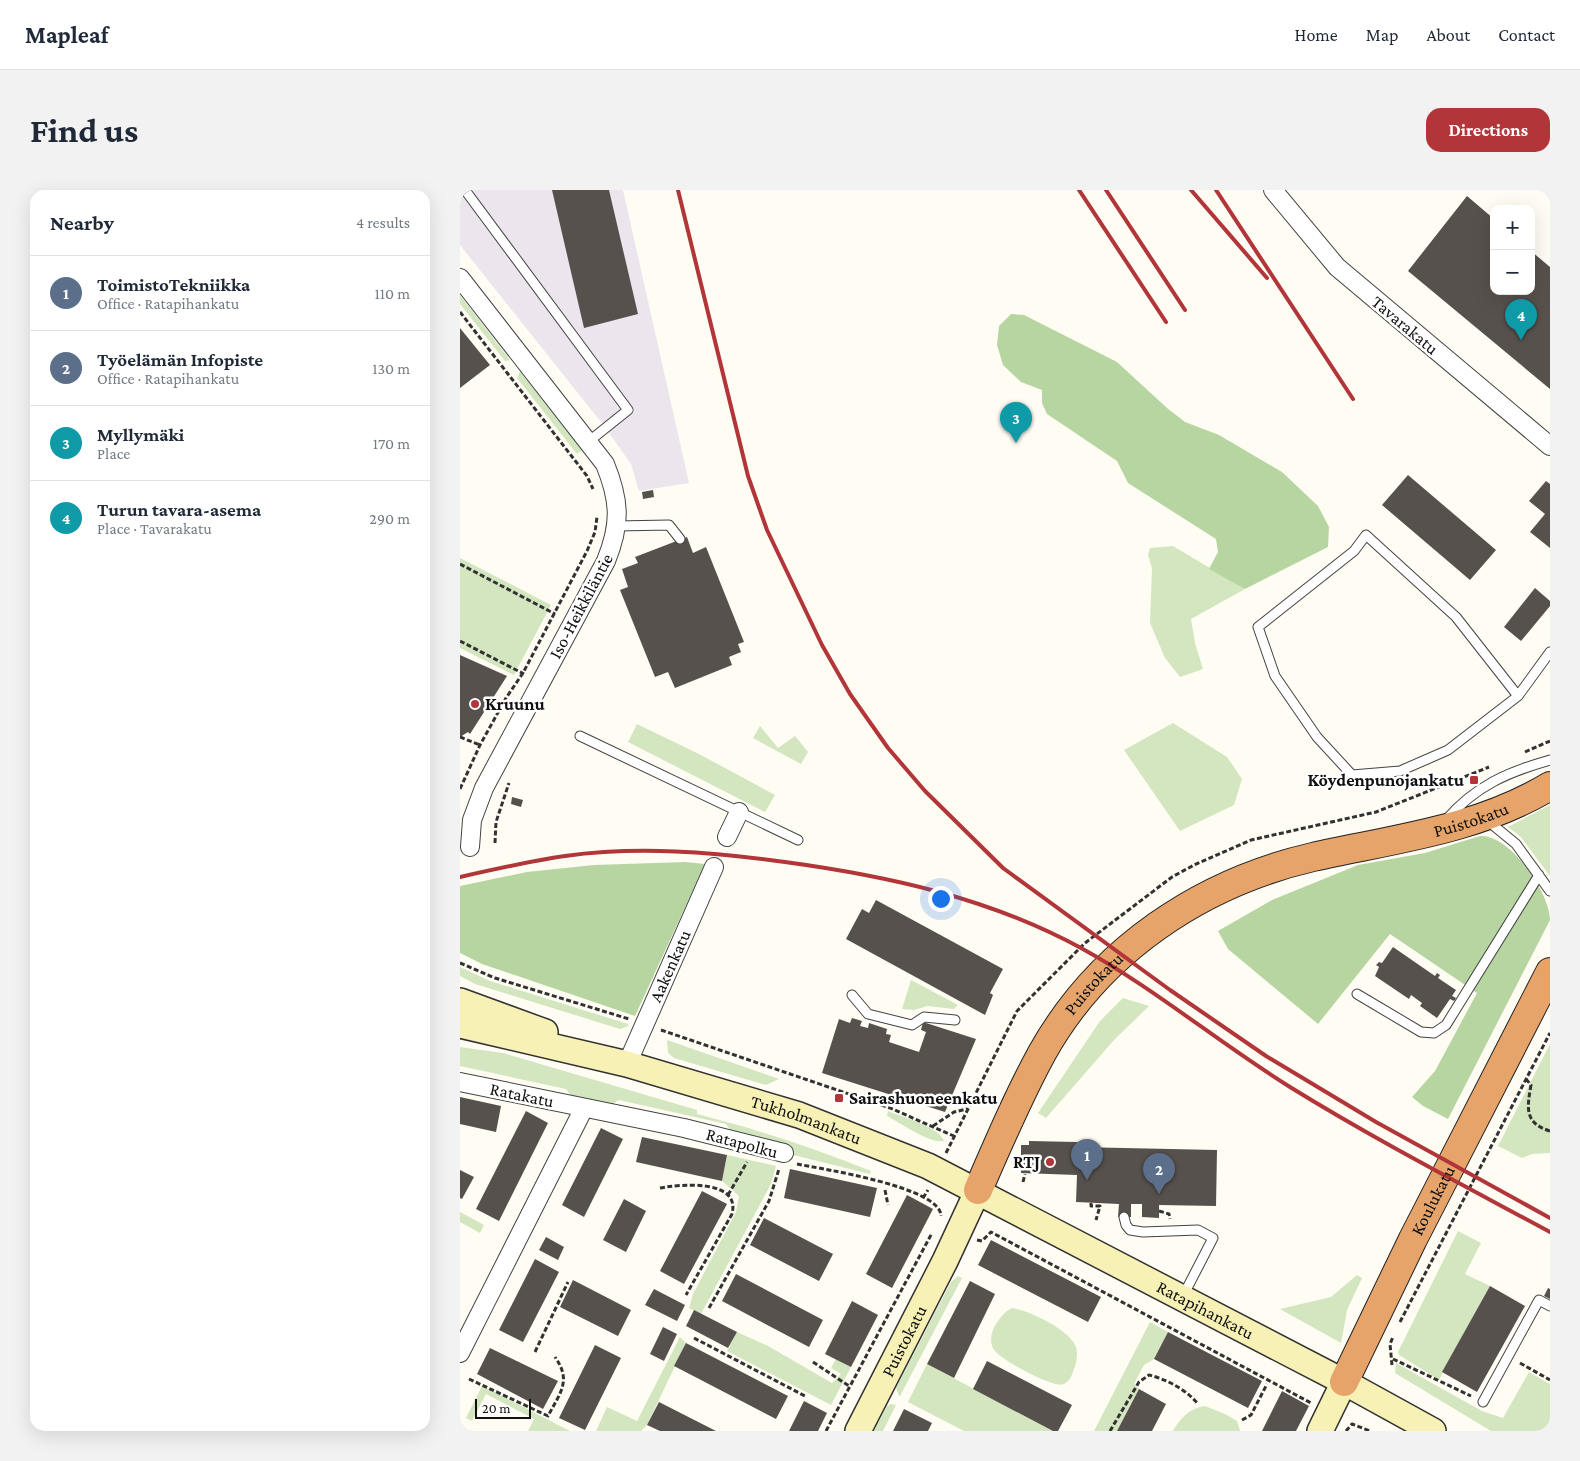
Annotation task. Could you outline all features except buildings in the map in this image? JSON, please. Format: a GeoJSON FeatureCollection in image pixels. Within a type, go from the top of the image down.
{"type":"FeatureCollection","features":[{"type":"Feature","properties":{"kind":"highway","name":"Puistokatu"},"geometry":{"type":"LineString","coordinates":[[978,1190],[1043,1051],[1062,1022],[1116,959],[1153,927],[1222,888],[1274,868],[1435,832],[1484,818],[1505,810],[1550,786]]}},
{"type":"Feature","properties":{"kind":"highway","name":"Koulukatu"},"geometry":{"type":"LineString","coordinates":[[1344,1382],[1413,1239],[1550,972]]}},
{"type":"Feature","properties":{"kind":"main road","name":"Tukholmankatu"},"geometry":{"type":"LineString","coordinates":[[462,1007],[627,1064],[821,1122],[928,1166],[978,1190]]}},
{"type":"Feature","properties":{"kind":"main road","name":"Ratapihankatu"},"geometry":{"type":"LineString","coordinates":[[978,1190],[1344,1382],[1433,1431]]}},
{"type":"Feature","properties":{"kind":"main road","name":"Puistokatu"},"geometry":{"type":"LineString","coordinates":[[858,1431],[945,1261],[978,1190]]}},
{"type":"Feature","properties":{"kind":"main road","name":"Koulukatu"},"geometry":{"type":"LineString","coordinates":[[1320,1431],[1344,1382]]}},
{"type":"Feature","properties":{"kind":"street","name":"Tavarakatu"},"geometry":{"type":"LineString","coordinates":[[1273,190],[1337,267],[1550,446]]}},
{"type":"Feature","properties":{"kind":"street","name":"Iso-Heikkiläntie"},"geometry":{"type":"LineString","coordinates":[[460,278],[605,464],[617,498],[615,539],[606,561],[484,788],[472,820],[470,847]]}},
{"type":"Feature","properties":{"kind":"street"},"geometry":{"type":"LineString","coordinates":[[727,837],[739,812]]}},
{"type":"Feature","properties":{"kind":"street","name":"Aakenkatu"},"geometry":{"type":"LineString","coordinates":[[627,1064],[714,867]]}},
{"type":"Feature","properties":{"kind":"street","name":"Ratakatu"},"geometry":{"type":"LineString","coordinates":[[460,1082],[584,1108]]}},
{"type":"Feature","properties":{"kind":"street"},"geometry":{"type":"LineString","coordinates":[[460,1353],[584,1108]]}},
{"type":"Feature","properties":{"kind":"street","name":"Ratapolku"},"geometry":{"type":"LineString","coordinates":[[584,1108],[684,1128],[782,1159]]}},
{"type":"Feature","properties":{"kind":"lane"},"geometry":{"type":"LineString","coordinates":[[464,190],[628,410],[588,442]]}},
{"type":"Feature","properties":{"kind":"lane"},"geometry":{"type":"LineString","coordinates":[[616,526],[669,525],[680,539]]}},
{"type":"Feature","properties":{"kind":"lane"},"geometry":{"type":"LineString","coordinates":[[1518,696],[1456,617],[1366,535],[1354,551],[1258,627],[1275,676],[1317,737],[1352,775],[1400,772],[1448,750],[1518,696],[1550,652]]}},
{"type":"Feature","properties":{"kind":"lane"},"geometry":{"type":"LineString","coordinates":[[580,736],[798,840]]}},
{"type":"Feature","properties":{"kind":"lane"},"geometry":{"type":"LineString","coordinates":[[1435,832],[1460,804],[1487,783],[1550,760]]}},
{"type":"Feature","properties":{"kind":"lane"},"geometry":{"type":"LineString","coordinates":[[1484,818],[1516,844],[1550,892]]}},
{"type":"Feature","properties":{"kind":"lane"},"geometry":{"type":"LineString","coordinates":[[1357,994],[1421,1032],[1428,1034],[1440,1030],[1470,988],[1539,874]]}},
{"type":"Feature","properties":{"kind":"lane"},"geometry":{"type":"LineString","coordinates":[[852,995],[868,1014],[912,1025],[924,1017],[955,1020]]}},
{"type":"Feature","properties":{"kind":"lane"},"geometry":{"type":"LineString","coordinates":[[1124,1217],[1128,1227],[1136,1232],[1198,1230],[1213,1238],[1182,1297]]}},
{"type":"Feature","properties":{"kind":"lane"},"geometry":{"type":"LineString","coordinates":[[1483,1402],[1539,1300],[1550,1306]]}},
{"type":"Feature","properties":{"kind":"path"},"geometry":{"type":"LineString","coordinates":[[460,312],[587,476],[595,493]]}},
{"type":"Feature","properties":{"kind":"path"},"geometry":{"type":"LineString","coordinates":[[460,789],[480,745],[506,698],[523,673],[592,538],[597,514]]}},
{"type":"Feature","properties":{"kind":"path"},"geometry":{"type":"LineString","coordinates":[[460,564],[572,624]]}},
{"type":"Feature","properties":{"kind":"path"},"geometry":{"type":"LineString","coordinates":[[460,640],[540,683]]}},
{"type":"Feature","properties":{"kind":"path"},"geometry":{"type":"LineString","coordinates":[[460,737],[480,745]]}},
{"type":"Feature","properties":{"kind":"path"},"geometry":{"type":"LineString","coordinates":[[495,842],[496,822],[509,781]]}},
{"type":"Feature","properties":{"kind":"path"},"geometry":{"type":"LineString","coordinates":[[460,963],[495,978],[645,1024],[809,1079],[933,1126],[954,1136]]}},
{"type":"Feature","properties":{"kind":"path"},"geometry":{"type":"LineString","coordinates":[[1398,1327],[1550,1033]]}},
{"type":"Feature","properties":{"kind":"path"},"geometry":{"type":"LineString","coordinates":[[1526,1079],[1531,1085],[1527,1109],[1530,1116],[1534,1123],[1550,1131]]}},
{"type":"Feature","properties":{"kind":"path"},"geometry":{"type":"LineString","coordinates":[[933,1126],[954,1112],[967,1109]]}},
{"type":"Feature","properties":{"kind":"path"},"geometry":{"type":"LineString","coordinates":[[728,1195],[750,1157]]}},
{"type":"Feature","properties":{"kind":"path"},"geometry":{"type":"LineString","coordinates":[[710,1308],[768,1202],[782,1159]]}},
{"type":"Feature","properties":{"kind":"path","name":"Ratapolku"},"geometry":{"type":"LineString","coordinates":[[782,1159],[792,1163],[897,1186],[924,1198],[940,1210],[941,1215],[938,1222]]}},
{"type":"Feature","properties":{"kind":"path"},"geometry":{"type":"LineString","coordinates":[[1023,1182],[1025,1174]]}},
{"type":"Feature","properties":{"kind":"path"},"geometry":{"type":"LineString","coordinates":[[660,1188],[689,1185],[715,1188],[724,1191],[734,1205],[732,1214],[686,1295]]}},
{"type":"Feature","properties":{"kind":"path"},"geometry":{"type":"LineString","coordinates":[[885,1190],[888,1205]]}},
{"type":"Feature","properties":{"kind":"path"},"geometry":{"type":"LineString","coordinates":[[1091,1203],[1092,1206],[1100,1206],[1096,1220]]}},
{"type":"Feature","properties":{"kind":"path"},"geometry":{"type":"LineString","coordinates":[[1159,1211],[1169,1214]]}},
{"type":"Feature","properties":{"kind":"path"},"geometry":{"type":"LineString","coordinates":[[826,1431],[935,1228]]}},
{"type":"Feature","properties":{"kind":"path"},"geometry":{"type":"LineString","coordinates":[[982,1241],[991,1232],[1312,1402],[1311,1407]]}},
{"type":"Feature","properties":{"kind":"path"},"geometry":{"type":"LineString","coordinates":[[535,1352],[568,1282]]}},
{"type":"Feature","properties":{"kind":"path"},"geometry":{"type":"LineString","coordinates":[[1392,1366],[1390,1344],[1393,1336]]}},
{"type":"Feature","properties":{"kind":"path"},"geometry":{"type":"LineString","coordinates":[[694,1338],[805,1396]]}},
{"type":"Feature","properties":{"kind":"path"},"geometry":{"type":"LineString","coordinates":[[469,1379],[548,1416],[565,1379],[562,1367],[555,1357]]}},
{"type":"Feature","properties":{"kind":"path"},"geometry":{"type":"LineString","coordinates":[[1508,1357],[1550,1380]]}},
{"type":"Feature","properties":{"kind":"path"},"geometry":{"type":"LineString","coordinates":[[1392,1359],[1483,1402]]}},
{"type":"Feature","properties":{"kind":"path"},"geometry":{"type":"LineString","coordinates":[[813,1362],[849,1386]]}},
{"type":"Feature","properties":{"kind":"path"},"geometry":{"type":"LineString","coordinates":[[1110,1431],[1144,1377],[1158,1377],[1192,1396],[1198,1404]]}},
{"type":"Feature","properties":{"kind":"path"},"geometry":{"type":"LineString","coordinates":[[1242,1420],[1251,1415],[1267,1384]]}},
{"type":"Feature","properties":{"kind":"path"},"geometry":{"type":"LineString","coordinates":[[1346,1431],[1352,1424],[1370,1431]]}},
{"type":"Feature","properties":{"kind":"shaded area"},"geometry":{"type":"Polygon","coordinates":[[[460,190],[623,190],[689,483],[639,491],[631,464],[605,427],[460,245],[460,190]]]}},
{"type":"Feature","properties":{"kind":"green space"},"geometry":{"type":"Polygon","coordinates":[[[460,295],[510,360],[505,361],[460,304],[460,295]]]}},
{"type":"Feature","properties":{"kind":"green space"},"geometry":{"type":"Polygon","coordinates":[[[1011,314],[1024,315],[1117,362],[1185,422],[1219,435],[1282,472],[1318,506],[1329,527],[1328,547],[1245,589],[1209,569],[1218,552],[1216,539],[1128,483],[1117,461],[1047,414],[1042,403],[1042,390],[1021,382],[1003,365],[997,345],[999,326],[1011,314]]]}},
{"type":"Feature","properties":{"kind":"green space"},"geometry":{"type":"Polygon","coordinates":[[[520,371],[582,450],[577,454],[517,378],[520,371]]]}},
{"type":"Feature","properties":{"kind":"green space"},"geometry":{"type":"Polygon","coordinates":[[[1173,546],[1245,589],[1191,619],[1195,643],[1203,669],[1180,677],[1165,658],[1150,623],[1152,568],[1148,555],[1150,548],[1173,546]]]}},
{"type":"Feature","properties":{"kind":"green space"},"geometry":{"type":"Polygon","coordinates":[[[460,558],[551,605],[514,675],[460,648],[460,558]]]}},
{"type":"Feature","properties":{"kind":"green space"},"geometry":{"type":"Polygon","coordinates":[[[1173,723],[1227,757],[1242,779],[1234,805],[1180,831],[1124,750],[1173,723]]]}},
{"type":"Feature","properties":{"kind":"green space"},"geometry":{"type":"Polygon","coordinates":[[[637,724],[699,754],[775,795],[765,812],[628,742],[637,724]]]}},
{"type":"Feature","properties":{"kind":"green space"},"geometry":{"type":"Polygon","coordinates":[[[760,726],[778,748],[795,736],[808,752],[801,764],[753,738],[760,726]]]}},
{"type":"Feature","properties":{"kind":"green space"},"geometry":{"type":"Polygon","coordinates":[[[1550,805],[1550,876],[1520,836],[1508,827],[1550,805]]]}},
{"type":"Feature","properties":{"kind":"green space"},"geometry":{"type":"Polygon","coordinates":[[[1480,836],[1492,838],[1504,844],[1526,867],[1543,895],[1550,920],[1448,1119],[1423,1106],[1412,1097],[1435,1071],[1477,993],[1390,934],[1318,1024],[1228,949],[1218,931],[1272,900],[1358,865],[1425,853],[1480,836]]]}},
{"type":"Feature","properties":{"kind":"green space"},"geometry":{"type":"Polygon","coordinates":[[[685,862],[705,864],[635,1016],[482,964],[460,953],[460,886],[527,872],[594,865],[685,862]]]}},
{"type":"Feature","properties":{"kind":"green space"},"geometry":{"type":"Polygon","coordinates":[[[460,967],[490,981],[628,1024],[628,1026],[620,1029],[475,984],[460,976],[460,967]]]}},
{"type":"Feature","properties":{"kind":"green space"},"geometry":{"type":"Polygon","coordinates":[[[911,980],[958,1005],[954,1009],[927,1006],[914,1010],[902,1009],[911,980]]]}},
{"type":"Feature","properties":{"kind":"green space"},"geometry":{"type":"Polygon","coordinates":[[[1123,998],[1149,1006],[1114,1040],[1046,1118],[1038,1113],[1100,1021],[1123,998]]]}},
{"type":"Feature","properties":{"kind":"green space"},"geometry":{"type":"Polygon","coordinates":[[[667,1040],[779,1079],[766,1085],[674,1058],[668,1053],[667,1040]]]}},
{"type":"Feature","properties":{"kind":"green space"},"geometry":{"type":"Polygon","coordinates":[[[1550,1044],[1550,1153],[1532,1154],[1522,1158],[1498,1146],[1550,1044]]]}},
{"type":"Feature","properties":{"kind":"green space"},"geometry":{"type":"Polygon","coordinates":[[[460,1047],[503,1053],[697,1110],[697,1114],[828,1154],[871,1171],[870,1174],[793,1155],[787,1145],[732,1133],[726,1124],[619,1100],[609,1106],[571,1096],[566,1089],[460,1066],[460,1047]]]}},
{"type":"Feature","properties":{"kind":"green space"},"geometry":{"type":"Polygon","coordinates":[[[888,1111],[936,1131],[944,1141],[931,1139],[915,1132],[887,1116],[888,1111]]]}},
{"type":"Feature","properties":{"kind":"green space"},"geometry":{"type":"Polygon","coordinates":[[[727,1155],[776,1166],[771,1184],[701,1314],[689,1308],[693,1294],[736,1212],[739,1196],[722,1181],[727,1155]]]}},
{"type":"Feature","properties":{"kind":"green space"},"geometry":{"type":"Polygon","coordinates":[[[460,1212],[484,1225],[480,1233],[460,1222],[460,1212]]]}},
{"type":"Feature","properties":{"kind":"green space"},"geometry":{"type":"Polygon","coordinates":[[[1458,1231],[1481,1243],[1465,1274],[1490,1286],[1439,1380],[1399,1355],[1398,1352],[1458,1231]]]}},
{"type":"Feature","properties":{"kind":"green space"},"geometry":{"type":"Polygon","coordinates":[[[1357,1275],[1362,1278],[1347,1310],[1341,1343],[1280,1309],[1331,1297],[1357,1275]]]}},
{"type":"Feature","properties":{"kind":"green space"},"geometry":{"type":"Polygon","coordinates":[[[958,1276],[962,1278],[899,1396],[896,1388],[951,1282],[958,1276]]]}},
{"type":"Feature","properties":{"kind":"green space"},"geometry":{"type":"Polygon","coordinates":[[[1012,1308],[1027,1312],[1055,1326],[1063,1331],[1074,1343],[1077,1349],[1077,1359],[1072,1376],[1066,1383],[1050,1382],[1029,1373],[1009,1362],[993,1349],[991,1338],[994,1327],[1003,1315],[1012,1308]]]}},
{"type":"Feature","properties":{"kind":"green space"},"geometry":{"type":"Polygon","coordinates":[[[1150,1322],[1168,1332],[1154,1359],[1144,1365],[1134,1384],[1139,1389],[1117,1431],[1094,1431],[1150,1322]]]}},
{"type":"Feature","properties":{"kind":"green space"},"geometry":{"type":"Polygon","coordinates":[[[737,1332],[768,1346],[832,1383],[841,1374],[831,1368],[836,1359],[851,1367],[831,1405],[727,1351],[737,1332]]]}},
{"type":"Feature","properties":{"kind":"green space"},"geometry":{"type":"Polygon","coordinates":[[[680,1337],[686,1343],[647,1425],[641,1431],[596,1431],[607,1407],[637,1421],[680,1337]]]}},
{"type":"Feature","properties":{"kind":"green space"},"geometry":{"type":"Polygon","coordinates":[[[1396,1363],[1482,1411],[1503,1418],[1529,1372],[1550,1384],[1550,1431],[1491,1431],[1395,1373],[1396,1363]]]}},
{"type":"Feature","properties":{"kind":"green space"},"geometry":{"type":"Polygon","coordinates":[[[927,1364],[1053,1431],[964,1431],[908,1402],[927,1364]]]}},
{"type":"Feature","properties":{"kind":"green space"},"geometry":{"type":"Polygon","coordinates":[[[482,1386],[570,1431],[528,1431],[534,1419],[486,1394],[472,1421],[466,1418],[482,1386]]]}},
{"type":"Feature","properties":{"kind":"green space"},"geometry":{"type":"Polygon","coordinates":[[[891,1404],[896,1405],[883,1431],[874,1431],[887,1406],[891,1404]]]}},
{"type":"Feature","properties":{"kind":"green space"},"geometry":{"type":"Polygon","coordinates":[[[1205,1406],[1237,1421],[1240,1431],[1173,1431],[1186,1414],[1205,1406]]]}},
{"type":"Feature","properties":{"kind":"railway"},"geometry":{"type":"LineString","coordinates":[[678,190],[748,476],[767,530],[822,645],[850,694],[888,748],[925,791],[1003,868],[1170,990],[1266,1056],[1376,1122],[1550,1218]]}},
{"type":"Feature","properties":{"kind":"railway"},"geometry":{"type":"LineString","coordinates":[[1079,190],[1166,322]]}},
{"type":"Feature","properties":{"kind":"railway"},"geometry":{"type":"LineString","coordinates":[[1106,190],[1185,310]]}},
{"type":"Feature","properties":{"kind":"railway"},"geometry":{"type":"LineString","coordinates":[[1191,190],[1267,278]]}},
{"type":"Feature","properties":{"kind":"railway"},"geometry":{"type":"LineString","coordinates":[[1216,190],[1353,399]]}},
{"type":"Feature","properties":{"kind":"railway"},"geometry":{"type":"LineString","coordinates":[[460,877],[526,863],[592,853],[620,851],[703,853],[785,862],[862,874],[937,891],[974,903],[1010,915],[1081,948],[1134,980],[1290,1087],[1354,1125],[1550,1232]]}},
{"type":"Feature","properties":{"kind":"place","name":"Turun tavara-asema"},"geometry":{"type":"Point","coordinates":[1521,340]}},
{"type":"Feature","properties":{"kind":"place","name":"Myllymäki"},"geometry":{"type":"Point","coordinates":[1016,443]}},
{"type":"Feature","properties":{"kind":"place","name":"Kruunu"},"geometry":{"type":"Point","coordinates":[475,704]}},
{"type":"Feature","properties":{"kind":"place","name":"Köydenpunojankatu"},"geometry":{"type":"Point","coordinates":[1474,780]}},
{"type":"Feature","properties":{"kind":"place","name":"Sairashuoneenkatu"},"geometry":{"type":"Point","coordinates":[839,1098]}},
{"type":"Feature","properties":{"kind":"place","name":"RTJ"},"geometry":{"type":"Point","coordinates":[1050,1162]}},
{"type":"Feature","properties":{"kind":"place","name":"ToimistoTekniikka"},"geometry":{"type":"Point","coordinates":[1087,1180]}},
{"type":"Feature","properties":{"kind":"place","name":"Työelämän Infopiste"},"geometry":{"type":"Point","coordinates":[1159,1194]}}]}
